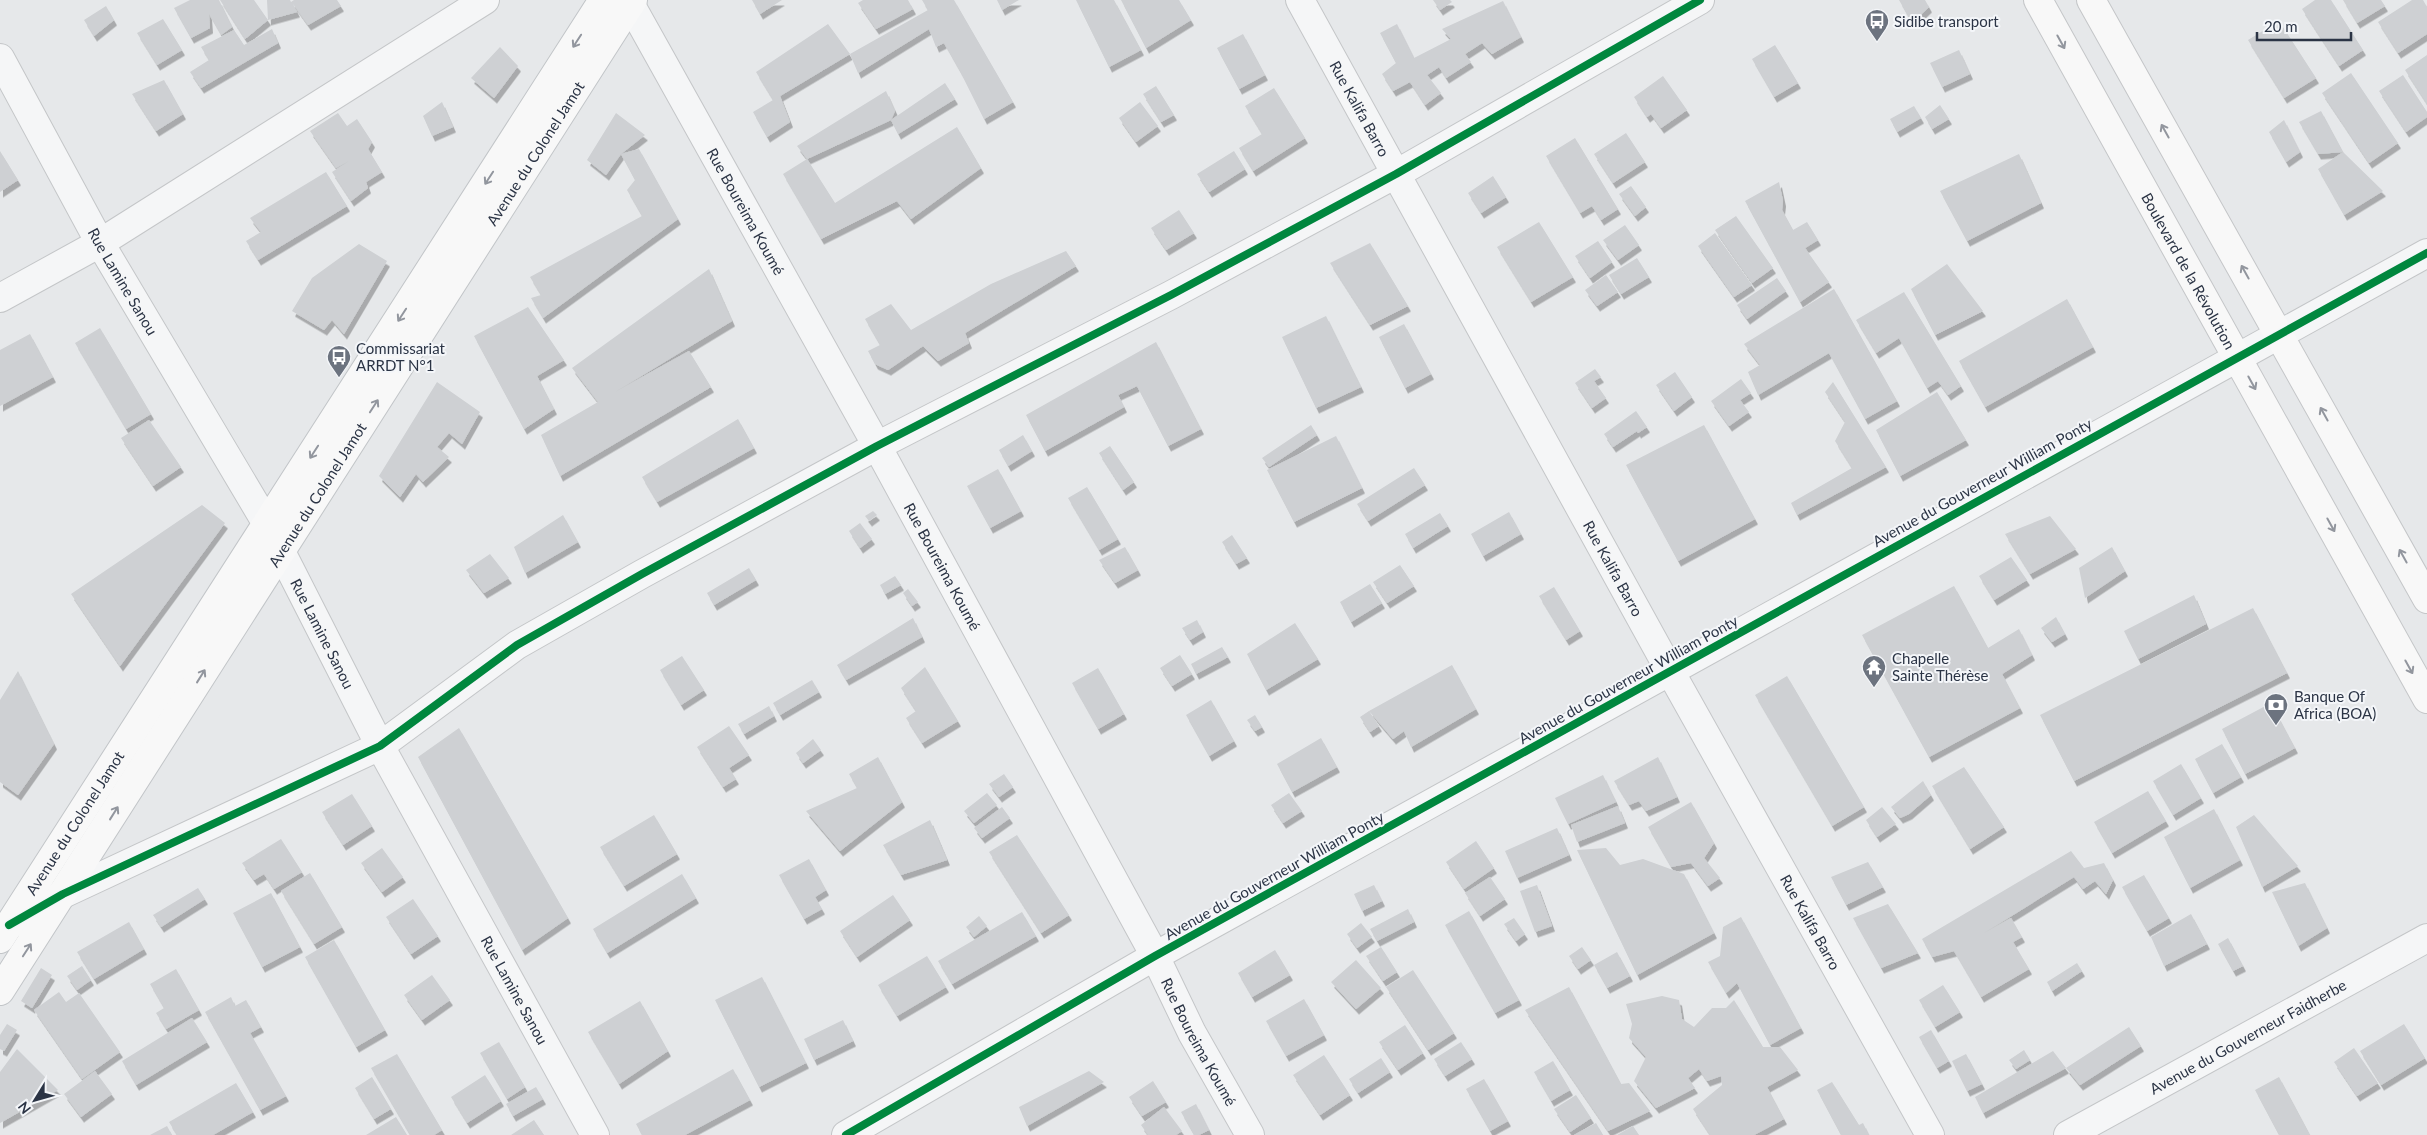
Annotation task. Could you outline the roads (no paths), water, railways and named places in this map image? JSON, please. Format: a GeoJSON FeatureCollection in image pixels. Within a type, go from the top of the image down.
{"type":"FeatureCollection","features":[{"type":"Feature","properties":{"kind":"main road","name":"Avenue du Colonel Jamot"},"geometry":{"type":"LineString","coordinates":[[4,932],[603,0]]}},
{"type":"Feature","properties":{"kind":"main road","name":"Boulevard de la Révolution"},"geometry":{"type":"LineString","coordinates":[[2038,0],[2427,699]]}},
{"type":"Feature","properties":{"kind":"main road"},"geometry":{"type":"LineString","coordinates":[[2091,0],[2427,598]]}},
{"type":"Feature","properties":{"kind":"main road","name":"Avenue du Colonel Jamot"},"geometry":{"type":"LineString","coordinates":[[0,991],[630,2]]}},
{"type":"Feature","properties":{"kind":"street"},"geometry":{"type":"LineString","coordinates":[[0,298],[100,243],[485,0]]}},
{"type":"Feature","properties":{"kind":"street","name":"Rue Kalifa Barro"},"geometry":{"type":"LineString","coordinates":[[1300,0],[1670,671],[1930,1135]]}},
{"type":"Feature","properties":{"kind":"street"},"geometry":{"type":"LineString","coordinates":[[4,932],[63,894],[380,746],[517,645],[642,574],[877,446],[1171,295],[1396,174],[1700,0]]}},
{"type":"Feature","properties":{"kind":"street","name":"Rue Boureima Koumé"},"geometry":{"type":"LineString","coordinates":[[630,2],[877,446],[1155,956],[1192,1033],[1250,1135]]}},
{"type":"Feature","properties":{"kind":"street","name":"Rue Lamine Sanou"},"geometry":{"type":"LineString","coordinates":[[0,58],[100,243],[268,524],[380,746],[595,1135]]}},
{"type":"Feature","properties":{"kind":"street","name":"Avenue du Gouverneur William Ponty"},"geometry":{"type":"LineString","coordinates":[[846,1135],[1155,956],[2427,253]]}},
{"type":"Feature","properties":{"kind":"street","name":"Avenue du Gouverneur Faidherbe"},"geometry":{"type":"LineString","coordinates":[[2068,1135],[2427,938]]}},
{"type":"Feature","properties":{"kind":"place","name":"Sidibe transport"},"geometry":{"type":"Point","coordinates":[1877,42]}},
{"type":"Feature","properties":{"kind":"place","name":"Commissariat ARRDT N°1"},"geometry":{"type":"Point","coordinates":[339,378]}},
{"type":"Feature","properties":{"kind":"place","name":"Chapelle Sainte Thérèse"},"geometry":{"type":"Point","coordinates":[1874,688]}},
{"type":"Feature","properties":{"kind":"place","name":"Banque Of Africa (BOA)"},"geometry":{"type":"Point","coordinates":[2276,726]}}]}
